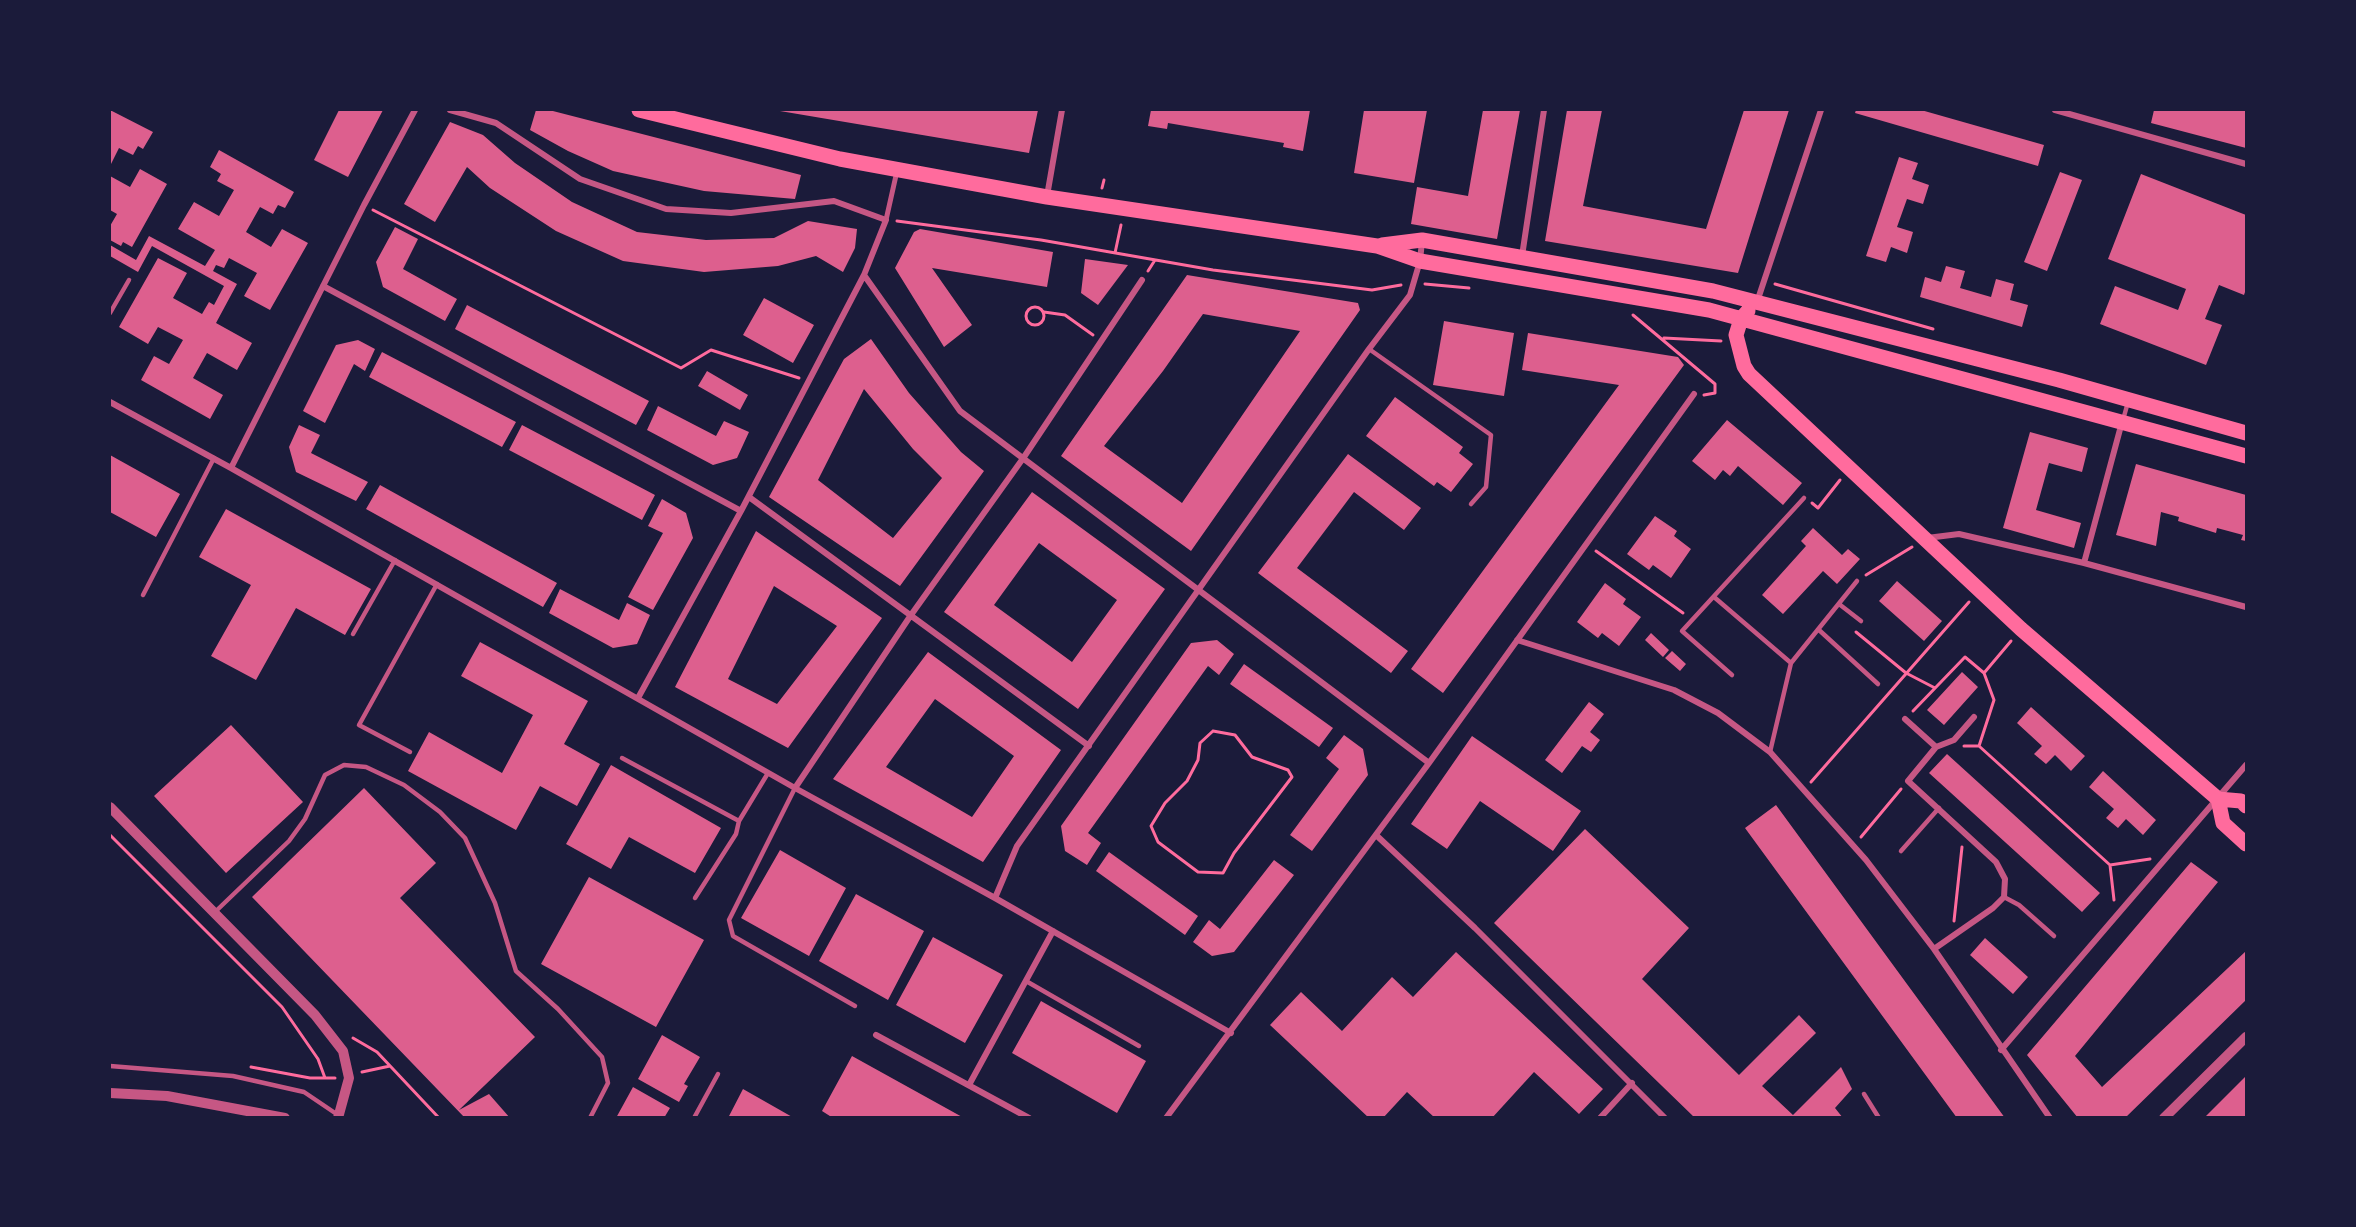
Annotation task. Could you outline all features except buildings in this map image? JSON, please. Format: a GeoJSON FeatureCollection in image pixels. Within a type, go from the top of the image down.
{"type":"FeatureCollection","features":[{"type":"Feature","properties":{"kind":"main road"},"geometry":{"type":"LineString","coordinates":[[639,110],[756,140],[897,169],[1047,197],[1377,246],[1420,261],[1709,310],[2247,456]]}},
{"type":"Feature","properties":{"kind":"main road"},"geometry":{"type":"LineString","coordinates":[[1377,246],[1422,240],[1713,291],[2247,433]]}},
{"type":"Feature","properties":{"kind":"main road"},"geometry":{"type":"LineString","coordinates":[[1757,303],[1741,319],[1736,342],[1749,374],[2021,629],[2218,799],[2241,801],[2247,806]]}},
{"type":"Feature","properties":{"kind":"main road"},"geometry":{"type":"LineString","coordinates":[[2218,799],[2223,822],[2247,844]]}},
{"type":"Feature","properties":{"kind":"street"},"geometry":{"type":"LineString","coordinates":[[231,468],[364,205],[415,110]]}},
{"type":"Feature","properties":{"kind":"street"},"geometry":{"type":"LineString","coordinates":[[450,110],[496,123],[580,179],[666,209],[731,213],[834,201],[886,220]]}},
{"type":"Feature","properties":{"kind":"street"},"geometry":{"type":"LineString","coordinates":[[1047,197],[1062,110]]}},
{"type":"Feature","properties":{"kind":"street"},"geometry":{"type":"LineString","coordinates":[[1522,257],[1544,110]]}},
{"type":"Feature","properties":{"kind":"street"},"geometry":{"type":"LineString","coordinates":[[1757,303],[1821,110]]}},
{"type":"Feature","properties":{"kind":"street"},"geometry":{"type":"LineString","coordinates":[[2055,110],[2247,164]]}},
{"type":"Feature","properties":{"kind":"street"},"geometry":{"type":"LineString","coordinates":[[638,698],[749,497],[864,275],[886,220],[897,169]]}},
{"type":"Feature","properties":{"kind":"street"},"geometry":{"type":"LineString","coordinates":[[995,898],[1017,846],[1369,349],[1410,295],[1420,261],[1422,240]]}},
{"type":"Feature","properties":{"kind":"street"},"geometry":{"type":"LineString","coordinates":[[864,275],[960,411],[1429,763]]}},
{"type":"Feature","properties":{"kind":"street"},"geometry":{"type":"LineString","coordinates":[[795,788],[910,615],[1024,457],[1142,280]]}},
{"type":"Feature","properties":{"kind":"street"},"geometry":{"type":"LineString","coordinates":[[323,286],[741,511]]}},
{"type":"Feature","properties":{"kind":"street"},"geometry":{"type":"LineString","coordinates":[[1170,1116],[1429,763],[1694,394]]}},
{"type":"Feature","properties":{"kind":"street"},"geometry":{"type":"LineString","coordinates":[[110,402],[214,458],[1231,1033]]}},
{"type":"Feature","properties":{"kind":"street"},"geometry":{"type":"LineString","coordinates":[[2084,563],[2122,422]]}},
{"type":"Feature","properties":{"kind":"street"},"geometry":{"type":"LineString","coordinates":[[749,497],[1089,746]]}},
{"type":"Feature","properties":{"kind":"street"},"geometry":{"type":"LineString","coordinates":[[1926,538],[1959,534],[2084,563],[2247,607]]}},
{"type":"Feature","properties":{"kind":"street"},"geometry":{"type":"LineString","coordinates":[[1517,640],[1674,690],[1718,713],[1770,752],[1854,845],[1934,949],[2001,1050],[2050,1118]]}},
{"type":"Feature","properties":{"kind":"street"},"geometry":{"type":"LineString","coordinates":[[1934,949],[1993,908],[2004,897],[2004,879],[1996,862],[1964,830],[1908,781],[1936,747],[1954,740],[1974,717]]}},
{"type":"Feature","properties":{"kind":"street"},"geometry":{"type":"LineString","coordinates":[[1905,719],[1936,747]]}},
{"type":"Feature","properties":{"kind":"street"},"geometry":{"type":"LineString","coordinates":[[2001,1050],[2247,765]]}},
{"type":"Feature","properties":{"kind":"street"},"geometry":{"type":"LineString","coordinates":[[110,807],[315,1015],[343,1052],[349,1078],[338,1116]]}},
{"type":"Feature","properties":{"kind":"street"},"geometry":{"type":"LineString","coordinates":[[1376,835],[1475,928],[1665,1118]]}},
{"type":"Feature","properties":{"kind":"street"},"geometry":{"type":"LineString","coordinates":[[969,1085],[1053,931]]}},
{"type":"Feature","properties":{"kind":"street"},"geometry":{"type":"LineString","coordinates":[[876,1035],[1029,1118]]}},
{"type":"Feature","properties":{"kind":"street"},"geometry":{"type":"LineString","coordinates":[[2164,1118],[2247,1037]]}},
{"type":"Feature","properties":{"kind":"street"},"geometry":{"type":"LineString","coordinates":[[1600,1118],[1632,1083]]}},
{"type":"Feature","properties":{"kind":"street"},"geometry":{"type":"LineString","coordinates":[[110,1093],[167,1096],[285,1118]]}},
{"type":"Feature","properties":{"kind":"lane"},"geometry":{"type":"LineString","coordinates":[[110,313],[129,280]]}},
{"type":"Feature","properties":{"kind":"lane"},"geometry":{"type":"LineString","coordinates":[[1369,349],[1491,435],[1486,487],[1471,504]]}},
{"type":"Feature","properties":{"kind":"lane"},"geometry":{"type":"LineString","coordinates":[[2122,422],[2128,400]]}},
{"type":"Feature","properties":{"kind":"lane"},"geometry":{"type":"LineString","coordinates":[[143,595],[214,458]]}},
{"type":"Feature","properties":{"kind":"lane"},"geometry":{"type":"LineString","coordinates":[[1732,675],[1682,631],[1804,498]]}},
{"type":"Feature","properties":{"kind":"lane"},"geometry":{"type":"LineString","coordinates":[[353,634],[395,560]]}},
{"type":"Feature","properties":{"kind":"lane"},"geometry":{"type":"LineString","coordinates":[[1770,752],[1791,663],[1857,581]]}},
{"type":"Feature","properties":{"kind":"lane"},"geometry":{"type":"LineString","coordinates":[[410,752],[359,725],[437,584]]}},
{"type":"Feature","properties":{"kind":"lane"},"geometry":{"type":"LineString","coordinates":[[1714,597],[1791,663]]}},
{"type":"Feature","properties":{"kind":"lane"},"geometry":{"type":"LineString","coordinates":[[1839,604],[1861,621]]}},
{"type":"Feature","properties":{"kind":"lane"},"geometry":{"type":"LineString","coordinates":[[1819,630],[1878,684]]}},
{"type":"Feature","properties":{"kind":"lane"},"geometry":{"type":"LineString","coordinates":[[622,758],[739,821]]}},
{"type":"Feature","properties":{"kind":"lane"},"geometry":{"type":"LineString","coordinates":[[215,912],[288,841],[305,819],[325,775],[344,765],[366,767],[404,785],[440,812],[465,838],[495,903],[516,971],[558,1009],[602,1057],[608,1083],[590,1118]]}},
{"type":"Feature","properties":{"kind":"lane"},"geometry":{"type":"LineString","coordinates":[[695,898],[736,834],[739,821],[768,772]]}},
{"type":"Feature","properties":{"kind":"lane"},"geometry":{"type":"LineString","coordinates":[[795,788],[729,920],[733,936],[855,1006]]}},
{"type":"Feature","properties":{"kind":"lane"},"geometry":{"type":"LineString","coordinates":[[1901,851],[1939,808]]}},
{"type":"Feature","properties":{"kind":"lane"},"geometry":{"type":"LineString","coordinates":[[2004,897],[2019,905],[2054,936]]}},
{"type":"Feature","properties":{"kind":"lane"},"geometry":{"type":"LineString","coordinates":[[1026,981],[1139,1046]]}},
{"type":"Feature","properties":{"kind":"lane"},"geometry":{"type":"LineString","coordinates":[[110,1066],[233,1076],[304,1092],[338,1116]]}},
{"type":"Feature","properties":{"kind":"lane"},"geometry":{"type":"LineString","coordinates":[[694,1118],[718,1074]]}},
{"type":"Feature","properties":{"kind":"lane"},"geometry":{"type":"LineString","coordinates":[[1864,1094],[1879,1118]]}},
{"type":"Feature","properties":{"kind":"path"},"geometry":{"type":"LineString","coordinates":[[364,205],[681,368],[711,350],[809,381]]}},
{"type":"Feature","properties":{"kind":"path"},"geometry":{"type":"LineString","coordinates":[[1115,253],[1125,208]]}},
{"type":"Feature","properties":{"kind":"path"},"geometry":{"type":"LineString","coordinates":[[886,220],[1041,240],[1213,270],[1372,290],[1415,283],[1470,288]]}},
{"type":"Feature","properties":{"kind":"path"},"geometry":{"type":"LineString","coordinates":[[1044,312],[1041,323],[1032,325],[1028,321],[1026,315],[1031,308],[1037,307],[1044,312],[1065,315],[1102,341]]}},
{"type":"Feature","properties":{"kind":"path"},"geometry":{"type":"LineString","coordinates":[[1627,312],[1662,338],[1716,387],[1715,393],[1699,396],[1694,394]]}},
{"type":"Feature","properties":{"kind":"path"},"geometry":{"type":"LineString","coordinates":[[1662,338],[1736,342]]}},
{"type":"Feature","properties":{"kind":"path"},"geometry":{"type":"LineString","coordinates":[[1804,498],[1818,508],[1849,469]]}},
{"type":"Feature","properties":{"kind":"path"},"geometry":{"type":"LineString","coordinates":[[1857,581],[1926,538]]}},
{"type":"Feature","properties":{"kind":"path"},"geometry":{"type":"LineString","coordinates":[[1586,544],[1692,619]]}},
{"type":"Feature","properties":{"kind":"path"},"geometry":{"type":"LineString","coordinates":[[1804,790],[1905,673],[1980,591]]}},
{"type":"Feature","properties":{"kind":"path"},"geometry":{"type":"LineString","coordinates":[[1832,613],[1905,673],[1935,688]]}},
{"type":"Feature","properties":{"kind":"path"},"geometry":{"type":"LineString","coordinates":[[1984,673],[2021,629]]}},
{"type":"Feature","properties":{"kind":"path"},"geometry":{"type":"LineString","coordinates":[[1905,719],[1965,657],[1984,673],[1994,700],[1979,746]]}},
{"type":"Feature","properties":{"kind":"path"},"geometry":{"type":"LineString","coordinates":[[1213,731],[1235,735],[1252,757],[1288,770],[1292,777],[1234,853],[1223,873],[1198,872],[1158,842],[1151,826],[1166,803],[1186,781],[1198,760],[1200,743],[1213,731]]}},
{"type":"Feature","properties":{"kind":"path"},"geometry":{"type":"LineString","coordinates":[[1936,747],[1979,746],[2110,865],[2116,916]]}},
{"type":"Feature","properties":{"kind":"path"},"geometry":{"type":"LineString","coordinates":[[1854,845],[1908,781]]}},
{"type":"Feature","properties":{"kind":"path"},"geometry":{"type":"LineString","coordinates":[[1952,938],[1964,830]]}},
{"type":"Feature","properties":{"kind":"path"},"geometry":{"type":"LineString","coordinates":[[110,835],[282,1007],[318,1059],[325,1078]]}},
{"type":"Feature","properties":{"kind":"path"},"geometry":{"type":"LineString","coordinates":[[2110,865],[2169,856]]}},
{"type":"Feature","properties":{"kind":"path"},"geometry":{"type":"LineString","coordinates":[[346,1034],[377,1052],[439,1118]]}},
{"type":"Feature","properties":{"kind":"path"},"geometry":{"type":"LineString","coordinates":[[248,1080],[249,1066],[310,1078],[349,1078],[369,1069],[390,1066]]}}]}
